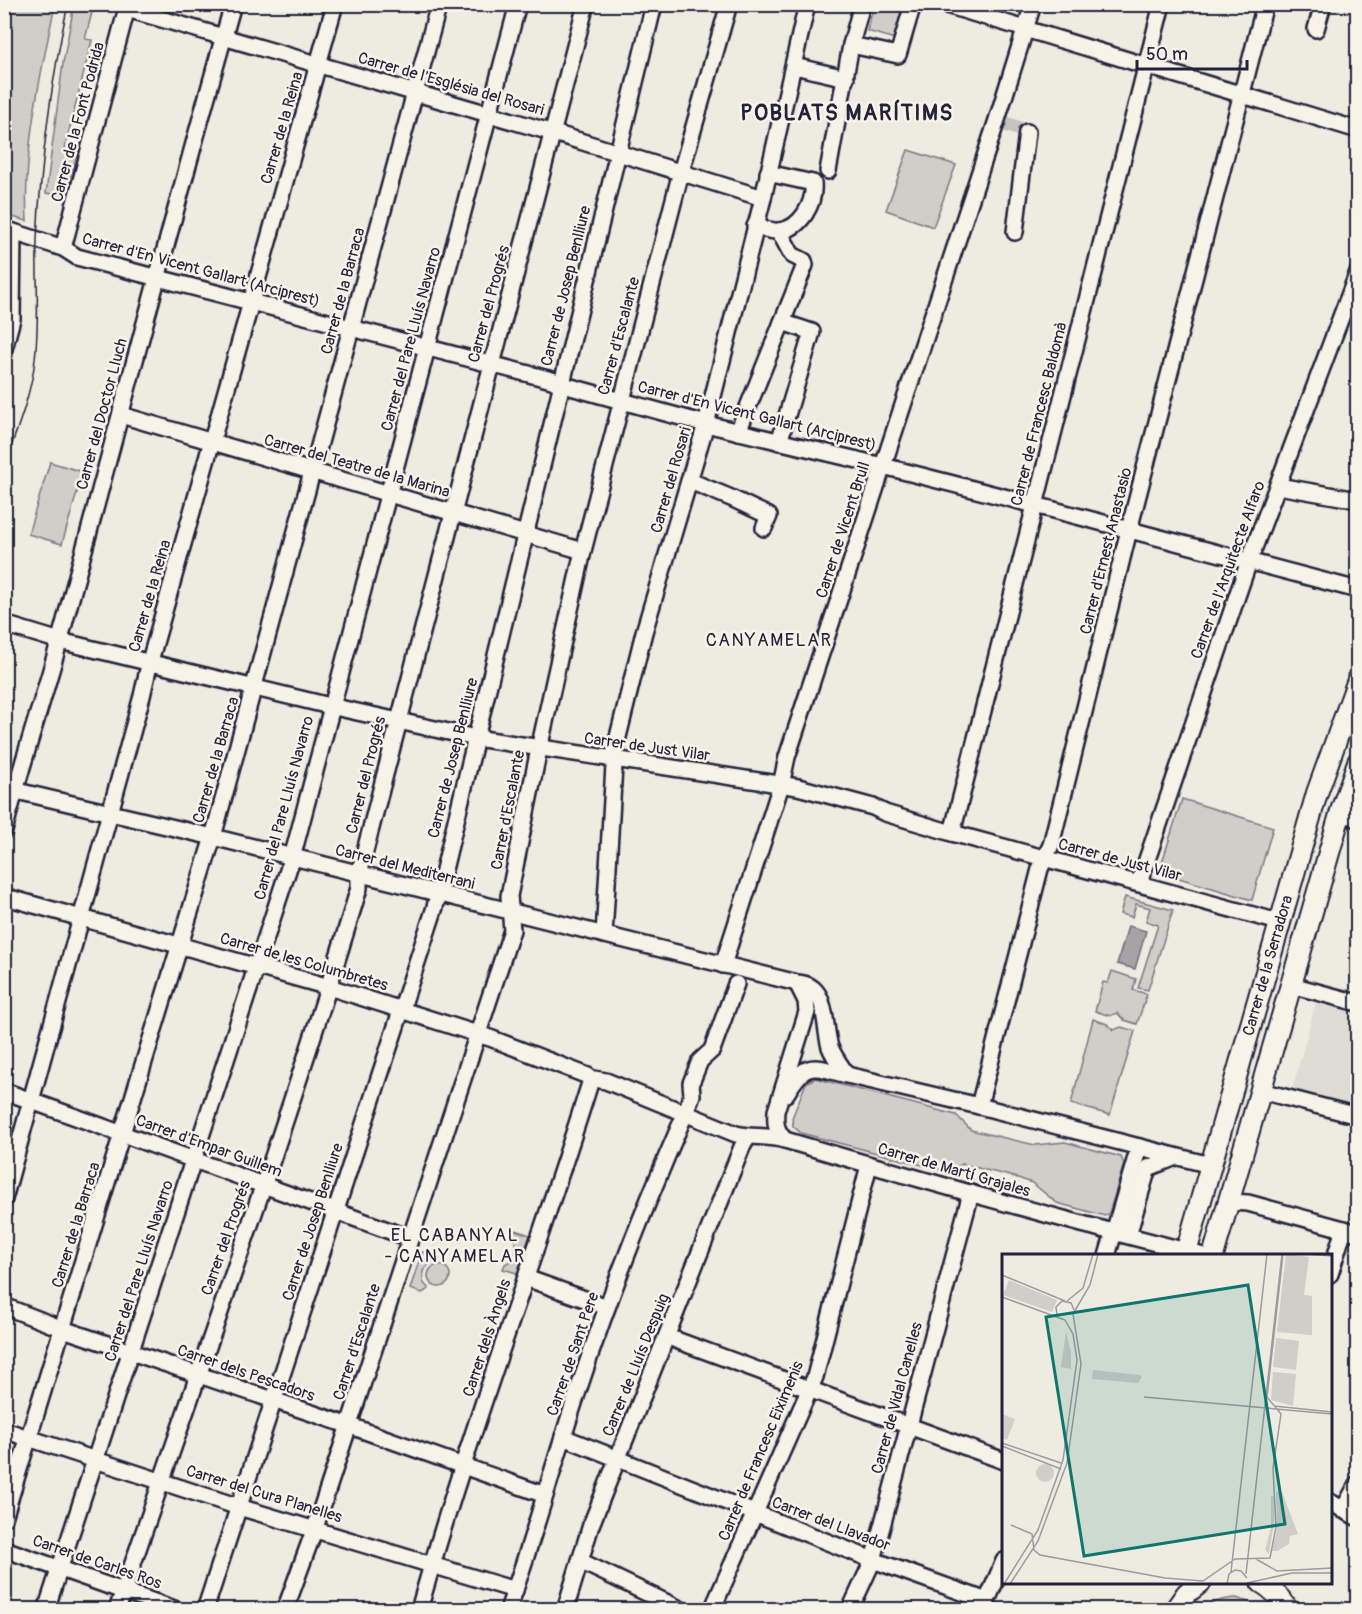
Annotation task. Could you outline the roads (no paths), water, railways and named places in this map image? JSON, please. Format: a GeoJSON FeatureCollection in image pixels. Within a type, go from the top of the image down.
{"type":"FeatureCollection","features":[{"type":"Feature","properties":{"kind":"main road","name":"Carrer de la Serradora"},"geometry":{"type":"LineString","coordinates":[[1192,1254],[1210,1165],[1279,922],[1317,793],[1358,680]]}},
{"type":"Feature","properties":{"kind":"main road","name":"Carrer de la Serradora"},"geometry":{"type":"LineString","coordinates":[[1214,1254],[1291,985],[1349,816],[1358,762]]}},
{"type":"Feature","properties":{"kind":"main road"},"geometry":{"type":"LineString","coordinates":[[1180,1598],[1198,1584]]}},
{"type":"Feature","properties":{"kind":"main road"},"geometry":{"type":"LineString","coordinates":[[1265,1584],[1282,1600],[1288,1610]]}},
{"type":"Feature","properties":{"kind":"street","name":"Carrer del Doctor Lluch"},"geometry":{"type":"LineString","coordinates":[[4,831],[10,789],[60,640],[156,278],[232,4]]}},
{"type":"Feature","properties":{"kind":"street","name":"Carrer de la Reina"},"geometry":{"type":"LineString","coordinates":[[4,1198],[150,662],[335,4]]}},
{"type":"Feature","properties":{"kind":"street","name":"Carrer de la Barraca"},"geometry":{"type":"LineString","coordinates":[[4,1518],[213,837],[439,4]]}},
{"type":"Feature","properties":{"kind":"street","name":"Carrer del Pare Lluís Navarro"},"geometry":{"type":"LineString","coordinates":[[46,1610],[292,858],[330,706],[428,349],[518,4]]}},
{"type":"Feature","properties":{"kind":"street","name":"Carrer del Progrés"},"geometry":{"type":"LineString","coordinates":[[117,1610],[263,1186],[329,987],[358,888],[359,874],[398,722],[586,4]]}},
{"type":"Feature","properties":{"kind":"street","name":"Carrer de Josep Benlliure"},"geometry":{"type":"LineString","coordinates":[[206,1610],[438,894],[654,4]]}},
{"type":"Feature","properties":{"kind":"street","name":"Carrer d'Escalante"},"geometry":{"type":"LineString","coordinates":[[285,1610],[315,1528],[512,930],[509,896],[583,551],[681,172],[729,4]]}},
{"type":"Feature","properties":{"kind":"street","name":"Carrer del Rosari"},"geometry":{"type":"LineString","coordinates":[[604,935],[614,760],[644,632],[706,424],[763,198],[807,4]]}},
{"type":"Feature","properties":{"kind":"street"},"geometry":{"type":"LineString","coordinates":[[828,171],[851,45],[862,4]]}},
{"type":"Feature","properties":{"kind":"street"},"geometry":{"type":"LineString","coordinates":[[851,45],[898,55],[913,4]]}},
{"type":"Feature","properties":{"kind":"street"},"geometry":{"type":"LineString","coordinates":[[943,4],[1358,130]]}},
{"type":"Feature","properties":{"kind":"street","name":"Carrer de Vicent Brull"},"geometry":{"type":"LineString","coordinates":[[723,965],[781,785],[787,757],[883,466],[1001,122],[1033,4]]}},
{"type":"Feature","properties":{"kind":"street","name":"Carrer de Francesc Baldomà"},"geometry":{"type":"LineString","coordinates":[[952,833],[1162,4]]}},
{"type":"Feature","properties":{"kind":"street","name":"Carrer d'Ernest Anastasio"},"geometry":{"type":"LineString","coordinates":[[979,1106],[1040,869],[1051,845],[1129,530],[1265,4]]}},
{"type":"Feature","properties":{"kind":"street"},"geometry":{"type":"LineString","coordinates":[[1316,29],[1323,4]]}},
{"type":"Feature","properties":{"kind":"street","name":"Carrer de l'Església del Rosari"},"geometry":{"type":"LineString","coordinates":[[128,7],[223,37],[554,133],[763,198]]}},
{"type":"Feature","properties":{"kind":"street","name":"Carrer de la Font Podrida"},"geometry":{"type":"LineString","coordinates":[[63,249],[128,7]]}},
{"type":"Feature","properties":{"kind":"street"},"geometry":{"type":"LineString","coordinates":[[794,66],[846,78]]}},
{"type":"Feature","properties":{"kind":"street"},"geometry":{"type":"LineString","coordinates":[[1015,232],[1027,132]]}},
{"type":"Feature","properties":{"kind":"street"},"geometry":{"type":"LineString","coordinates":[[755,226],[779,231],[795,225],[803,216],[813,190],[813,183],[768,173]]}},
{"type":"Feature","properties":{"kind":"street"},"geometry":{"type":"LineString","coordinates":[[4,349],[12,319],[9,231]]}},
{"type":"Feature","properties":{"kind":"street","name":"Carrer d'En Vicent Gallart (Arciprest)"},"geometry":{"type":"LineString","coordinates":[[9,231],[63,249],[77,257],[552,380],[706,424],[883,466],[1358,590]]}},
{"type":"Feature","properties":{"kind":"street"},"geometry":{"type":"LineString","coordinates":[[738,432],[805,265],[804,261],[792,255],[779,231]]}},
{"type":"Feature","properties":{"kind":"street","name":"Carrer de l'Arquitecte Alfaro"},"geometry":{"type":"LineString","coordinates":[[1139,883],[1249,561],[1357,273]]}},
{"type":"Feature","properties":{"kind":"street"},"geometry":{"type":"LineString","coordinates":[[779,442],[812,332],[782,322]]}},
{"type":"Feature","properties":{"kind":"street","name":"Carrer del Teatre de la Marina"},"geometry":{"type":"LineString","coordinates":[[121,415],[583,551]]}},
{"type":"Feature","properties":{"kind":"street"},"geometry":{"type":"LineString","coordinates":[[690,481],[769,516],[764,528]]}},
{"type":"Feature","properties":{"kind":"street"},"geometry":{"type":"LineString","coordinates":[[1278,486],[1358,500]]}},
{"type":"Feature","properties":{"kind":"street","name":"Carrer de Just Vilar"},"geometry":{"type":"LineString","coordinates":[[4,624],[60,640],[398,722],[539,749],[798,787],[873,807],[885,813],[952,833],[1279,922]]}},
{"type":"Feature","properties":{"kind":"street","name":"Carrer del Mediterrani"},"geometry":{"type":"LineString","coordinates":[[10,789],[213,837],[797,983]]}},
{"type":"Feature","properties":{"kind":"street","name":"Carrer de les Columbretes"},"geometry":{"type":"LineString","coordinates":[[6,897],[329,987],[478,1035],[686,1111],[748,1137],[768,1136],[785,1140]]}},
{"type":"Feature","properties":{"kind":"street"},"geometry":{"type":"LineString","coordinates":[[785,1140],[778,1133],[775,1123],[776,1112],[807,1012],[806,1000],[797,983],[805,983],[813,987],[820,996],[831,1049],[847,1075]]}},
{"type":"Feature","properties":{"kind":"street","name":"Carrer de Sant Pere"},"geometry":{"type":"LineString","coordinates":[[508,1610],[546,1495],[562,1437],[607,1307],[692,1095],[691,1083],[700,1061],[712,1050],[736,984]]}},
{"type":"Feature","properties":{"kind":"street"},"geometry":{"type":"LineString","coordinates":[[1291,985],[1358,1003]]}},
{"type":"Feature","properties":{"kind":"street"},"geometry":{"type":"LineString","coordinates":[[776,1112],[796,1078],[809,1068],[817,1068],[979,1106],[1210,1165]]}},
{"type":"Feature","properties":{"kind":"street","name":"Carrer dels Àngels"},"geometry":{"type":"LineString","coordinates":[[419,1610],[591,1077]]}},
{"type":"Feature","properties":{"kind":"street","name":"Carrer d'Empar Guillem"},"geometry":{"type":"LineString","coordinates":[[4,1091],[401,1235]]}},
{"type":"Feature","properties":{"kind":"street"},"geometry":{"type":"LineString","coordinates":[[1261,1091],[1358,1116]]}},
{"type":"Feature","properties":{"kind":"street","name":"Carrer de Lluís Despuig"},"geometry":{"type":"LineString","coordinates":[[565,1610],[591,1525],[742,1147],[748,1137]]}},
{"type":"Feature","properties":{"kind":"street","name":"Carrer de Martí Grajales"},"geometry":{"type":"LineString","coordinates":[[785,1140],[1192,1254]]}},
{"type":"Feature","properties":{"kind":"street"},"geometry":{"type":"LineString","coordinates":[[1121,1234],[1139,1147]]}},
{"type":"Feature","properties":{"kind":"street"},"geometry":{"type":"LineString","coordinates":[[1108,1254],[1121,1234],[1148,1168],[1176,1156]]}},
{"type":"Feature","properties":{"kind":"street","name":"Carrer de Francesc Eiximenis"},"geometry":{"type":"LineString","coordinates":[[712,1610],[815,1377],[869,1165]]}},
{"type":"Feature","properties":{"kind":"street","name":"Carrer de Vidal Canelles"},"geometry":{"type":"LineString","coordinates":[[850,1610],[873,1560],[971,1193]]}},
{"type":"Feature","properties":{"kind":"street"},"geometry":{"type":"LineString","coordinates":[[1229,1202],[1248,1203],[1351,1231],[1332,1270]]}},
{"type":"Feature","properties":{"kind":"street"},"geometry":{"type":"LineString","coordinates":[[526,1278],[607,1307]]}},
{"type":"Feature","properties":{"kind":"street","name":"Carrer dels Pescadors"},"geometry":{"type":"LineString","coordinates":[[4,1306],[131,1353],[546,1495]]}},
{"type":"Feature","properties":{"kind":"street"},"geometry":{"type":"LineString","coordinates":[[676,1340],[1002,1460]]}},
{"type":"Feature","properties":{"kind":"street","name":"Carrer del Cura Planelles"},"geometry":{"type":"LineString","coordinates":[[4,1430],[239,1507],[515,1590]]}},
{"type":"Feature","properties":{"kind":"street","name":"Carrer del Llavador"},"geometry":{"type":"LineString","coordinates":[[562,1437],[985,1605]]}},
{"type":"Feature","properties":{"kind":"street"},"geometry":{"type":"LineString","coordinates":[[1358,1483],[1336,1506],[1358,1518]]}},
{"type":"Feature","properties":{"kind":"street","name":"Carrer de Carles Ros"},"geometry":{"type":"LineString","coordinates":[[4,1549],[177,1610]]}},
{"type":"Feature","properties":{"kind":"street"},"geometry":{"type":"LineString","coordinates":[[580,1561],[682,1610]]}},
{"type":"Feature","properties":{"kind":"street"},"geometry":{"type":"LineString","coordinates":[[985,1605],[1002,1565]]}},
{"type":"Feature","properties":{"kind":"tunnel"},"geometry":{"type":"LineString","coordinates":[[1006,124],[1027,132]]}},
{"type":"Feature","properties":{"kind":"tram line"},"geometry":{"type":"LineString","coordinates":[[4,467],[25,405],[34,367],[41,180],[52,92],[68,4]]}},
{"type":"Feature","properties":{"kind":"district","name":"POBLATS MARÍTIMS"},"geometry":{"type":"Point","coordinates":[847,113]}},
{"type":"Feature","properties":{"kind":"district","name":"CANYAMELAR"},"geometry":{"type":"Point","coordinates":[769,640]}},
{"type":"Feature","properties":{"kind":"district","name":"EL CABANYAL - CANYAMELAR"},"geometry":{"type":"Point","coordinates":[455,1245]}}]}
